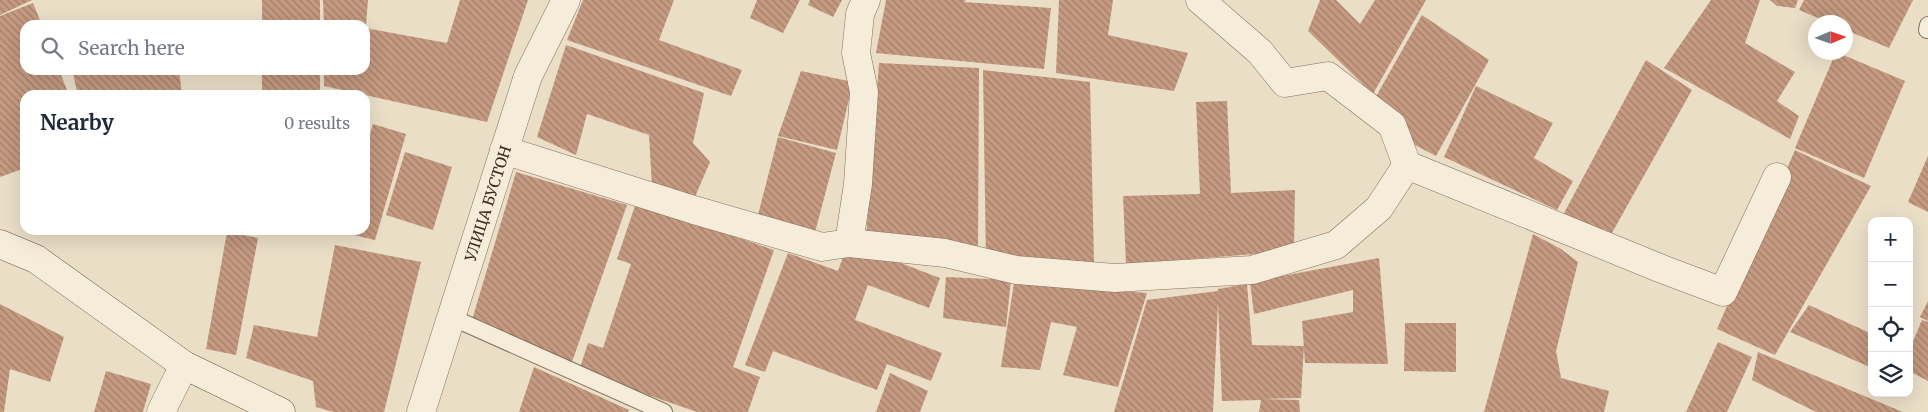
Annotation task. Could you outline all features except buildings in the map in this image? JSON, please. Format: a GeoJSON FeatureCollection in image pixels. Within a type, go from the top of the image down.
{"type":"FeatureCollection","features":[{"type":"Feature","properties":{"kind":"street","name":"УЛИЦА БУСТОН"},"geometry":{"type":"LineString","coordinates":[[421,412],[528,76],[566,0]]}},
{"type":"Feature","properties":{"kind":"street"},"geometry":{"type":"LineString","coordinates":[[848,243],[858,184],[864,92],[856,53],[860,14],[866,0]]}},
{"type":"Feature","properties":{"kind":"street"},"geometry":{"type":"LineString","coordinates":[[1200,0],[1260,52],[1285,83],[1328,76],[1392,124],[1407,166],[1723,292],[1777,177]]}},
{"type":"Feature","properties":{"kind":"street"},"geometry":{"type":"LineString","coordinates":[[504,150],[694,210],[822,247],[848,243],[945,253],[1016,270],[1115,278],[1252,270],[1336,245],[1379,208],[1407,166]]}},
{"type":"Feature","properties":{"kind":"street"},"geometry":{"type":"LineString","coordinates":[[0,244],[36,259],[184,365],[281,412]]}},
{"type":"Feature","properties":{"kind":"street"},"geometry":{"type":"LineString","coordinates":[[161,412],[184,365]]}},
{"type":"Feature","properties":{"kind":"lane"},"geometry":{"type":"LineString","coordinates":[[451,317],[664,412]]}}]}
